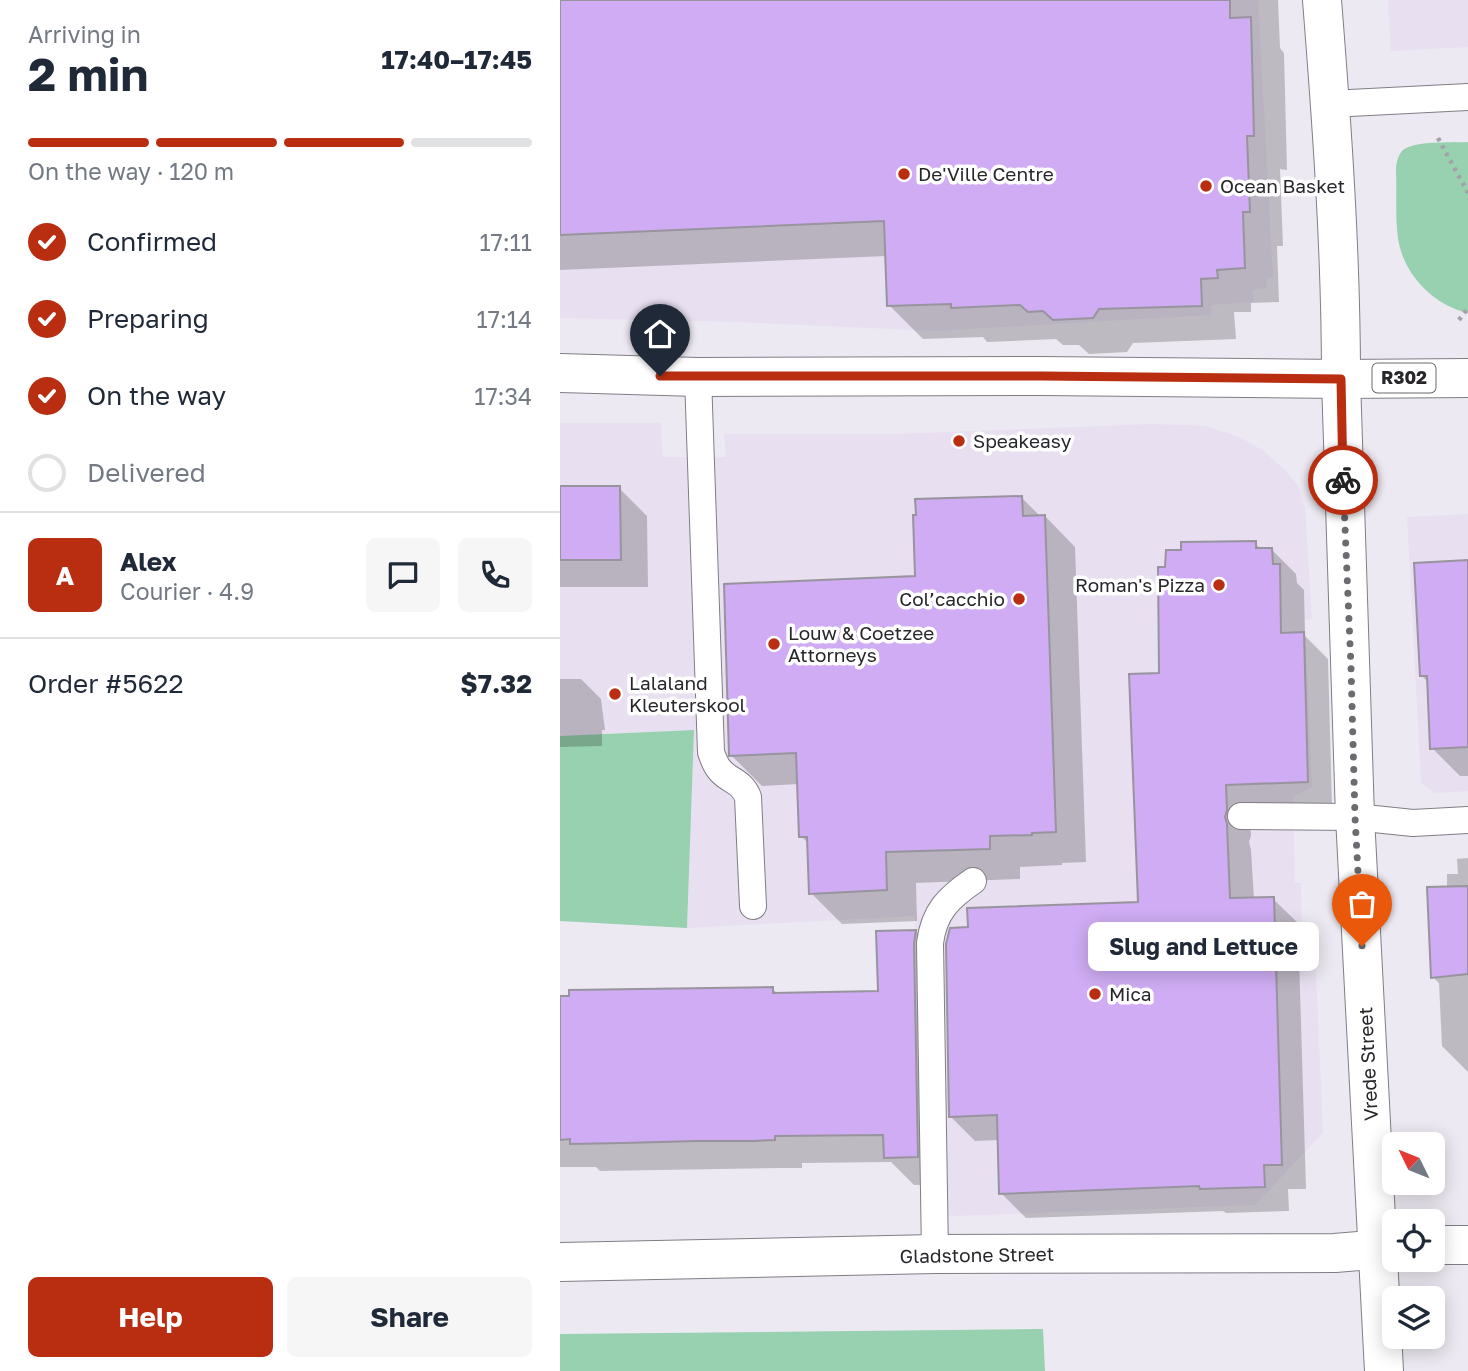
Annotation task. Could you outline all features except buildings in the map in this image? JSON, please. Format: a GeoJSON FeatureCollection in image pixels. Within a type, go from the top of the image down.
{"type":"FeatureCollection","features":[{"type":"Feature","properties":{"kind":"street","name":"Vrede Street"},"geometry":{"type":"LineString","coordinates":[[1322,0],[1341,313],[1355,817],[1383,1209]]}},
{"type":"Feature","properties":{"kind":"street"},"geometry":{"type":"LineString","coordinates":[[560,373],[698,377],[1341,379]]}},
{"type":"Feature","properties":{"kind":"street","name":"R302"},"geometry":{"type":"LineString","coordinates":[[1341,379],[1468,378]]}},
{"type":"Feature","properties":{"kind":"street"},"geometry":{"type":"LineString","coordinates":[[1445,1245],[1468,1245]]}},
{"type":"Feature","properties":{"kind":"street","name":"Gladstone Street"},"geometry":{"type":"LineString","coordinates":[[560,1262],[935,1254],[1335,1253],[1382,1249]]}},
{"type":"Feature","properties":{"kind":"street","name":"Vrede Street"},"geometry":{"type":"LineString","coordinates":[[1384,1371],[1386,1272]]}},
{"type":"Feature","properties":{"kind":"lane"},"geometry":{"type":"LineString","coordinates":[[1330,104],[1468,97]]}},
{"type":"Feature","properties":{"kind":"lane"},"geometry":{"type":"LineString","coordinates":[[698,377],[711,752],[719,769],[740,784],[748,797],[753,906]]}},
{"type":"Feature","properties":{"kind":"lane"},"geometry":{"type":"LineString","coordinates":[[1241,816],[1355,817],[1413,823],[1468,820]]}},
{"type":"Feature","properties":{"kind":"lane"},"geometry":{"type":"LineString","coordinates":[[935,1254],[930,943],[932,927],[938,913],[949,900],[974,881]]}},
{"type":"Feature","properties":{"kind":"path"},"geometry":{"type":"LineString","coordinates":[[1438,138],[1468,193]]}},
{"type":"Feature","properties":{"kind":"path"},"geometry":{"type":"LineString","coordinates":[[1459,320],[1468,308]]}},
{"type":"Feature","properties":{"kind":"shaded area","name":"De'Ville Centre"},"geometry":{"type":"Polygon","coordinates":[[[560,0],[1258,0],[1273,277],[1266,278],[1267,288],[1253,290],[1254,302],[1211,305],[1211,315],[936,331],[560,318],[560,0]]]}},
{"type":"Feature","properties":{"kind":"shaded area"},"geometry":{"type":"Polygon","coordinates":[[[1388,0],[1468,0],[1468,47],[1391,51],[1388,0]]]}},
{"type":"Feature","properties":{"kind":"shaded area"},"geometry":{"type":"Polygon","coordinates":[[[560,423],[661,423],[663,457],[726,457],[724,434],[898,434],[1153,424],[1207,426],[1241,438],[1264,451],[1284,469],[1297,484],[1305,507],[1312,619],[1305,620],[1312,787],[1293,797],[1295,883],[1301,883],[1302,935],[1315,946],[1323,1133],[1255,1205],[926,1217],[915,916],[687,928],[694,730],[560,736],[560,423]]]}},
{"type":"Feature","properties":{"kind":"shaded area"},"geometry":{"type":"Polygon","coordinates":[[[1468,514],[1468,791],[1435,793],[1421,783],[1407,517],[1468,514]]]}},
{"type":"Feature","properties":{"kind":"green space"},"geometry":{"type":"Polygon","coordinates":[[[1468,142],[1468,313],[1443,303],[1432,295],[1406,264],[1397,230],[1396,172],[1399,156],[1407,147],[1468,142]]]}},
{"type":"Feature","properties":{"kind":"green space"},"geometry":{"type":"Polygon","coordinates":[[[694,730],[687,928],[560,921],[560,736],[694,730]]]}},
{"type":"Feature","properties":{"kind":"green space"},"geometry":{"type":"Polygon","coordinates":[[[1043,1329],[1045,1371],[560,1371],[560,1334],[1043,1329]]]}},
{"type":"Feature","properties":{"kind":"way so far"},"geometry":{"type":"LineString","coordinates":[[1343,480],[1362,946]]}},
{"type":"Feature","properties":{"kind":"place","name":"De'Ville Centre"},"geometry":{"type":"Point","coordinates":[904,174]}},
{"type":"Feature","properties":{"kind":"place","name":"Ocean Basket"},"geometry":{"type":"Point","coordinates":[1206,186]}},
{"type":"Feature","properties":{"kind":"place","name":"Speakeasy"},"geometry":{"type":"Point","coordinates":[959,441]}},
{"type":"Feature","properties":{"kind":"place","name":"Roman's Pizza"},"geometry":{"type":"Point","coordinates":[1219,585]}},
{"type":"Feature","properties":{"kind":"place","name":"Col’cacchio"},"geometry":{"type":"Point","coordinates":[1019,599]}},
{"type":"Feature","properties":{"kind":"place","name":"Louw & Coetzee Attorneys"},"geometry":{"type":"Point","coordinates":[774,644]}},
{"type":"Feature","properties":{"kind":"place","name":"Lalaland Kleuterskool"},"geometry":{"type":"Point","coordinates":[615,694]}},
{"type":"Feature","properties":{"kind":"place","name":"Slug and Lettuce"},"geometry":{"type":"Point","coordinates":[1362,946]}},
{"type":"Feature","properties":{"kind":"place","name":"Mica"},"geometry":{"type":"Point","coordinates":[1095,994]}},
{"type":"Feature","properties":{"kind":"route"},"geometry":{"type":"LineString","coordinates":[[660,376],[1341,379],[1343,480]]}}]}
